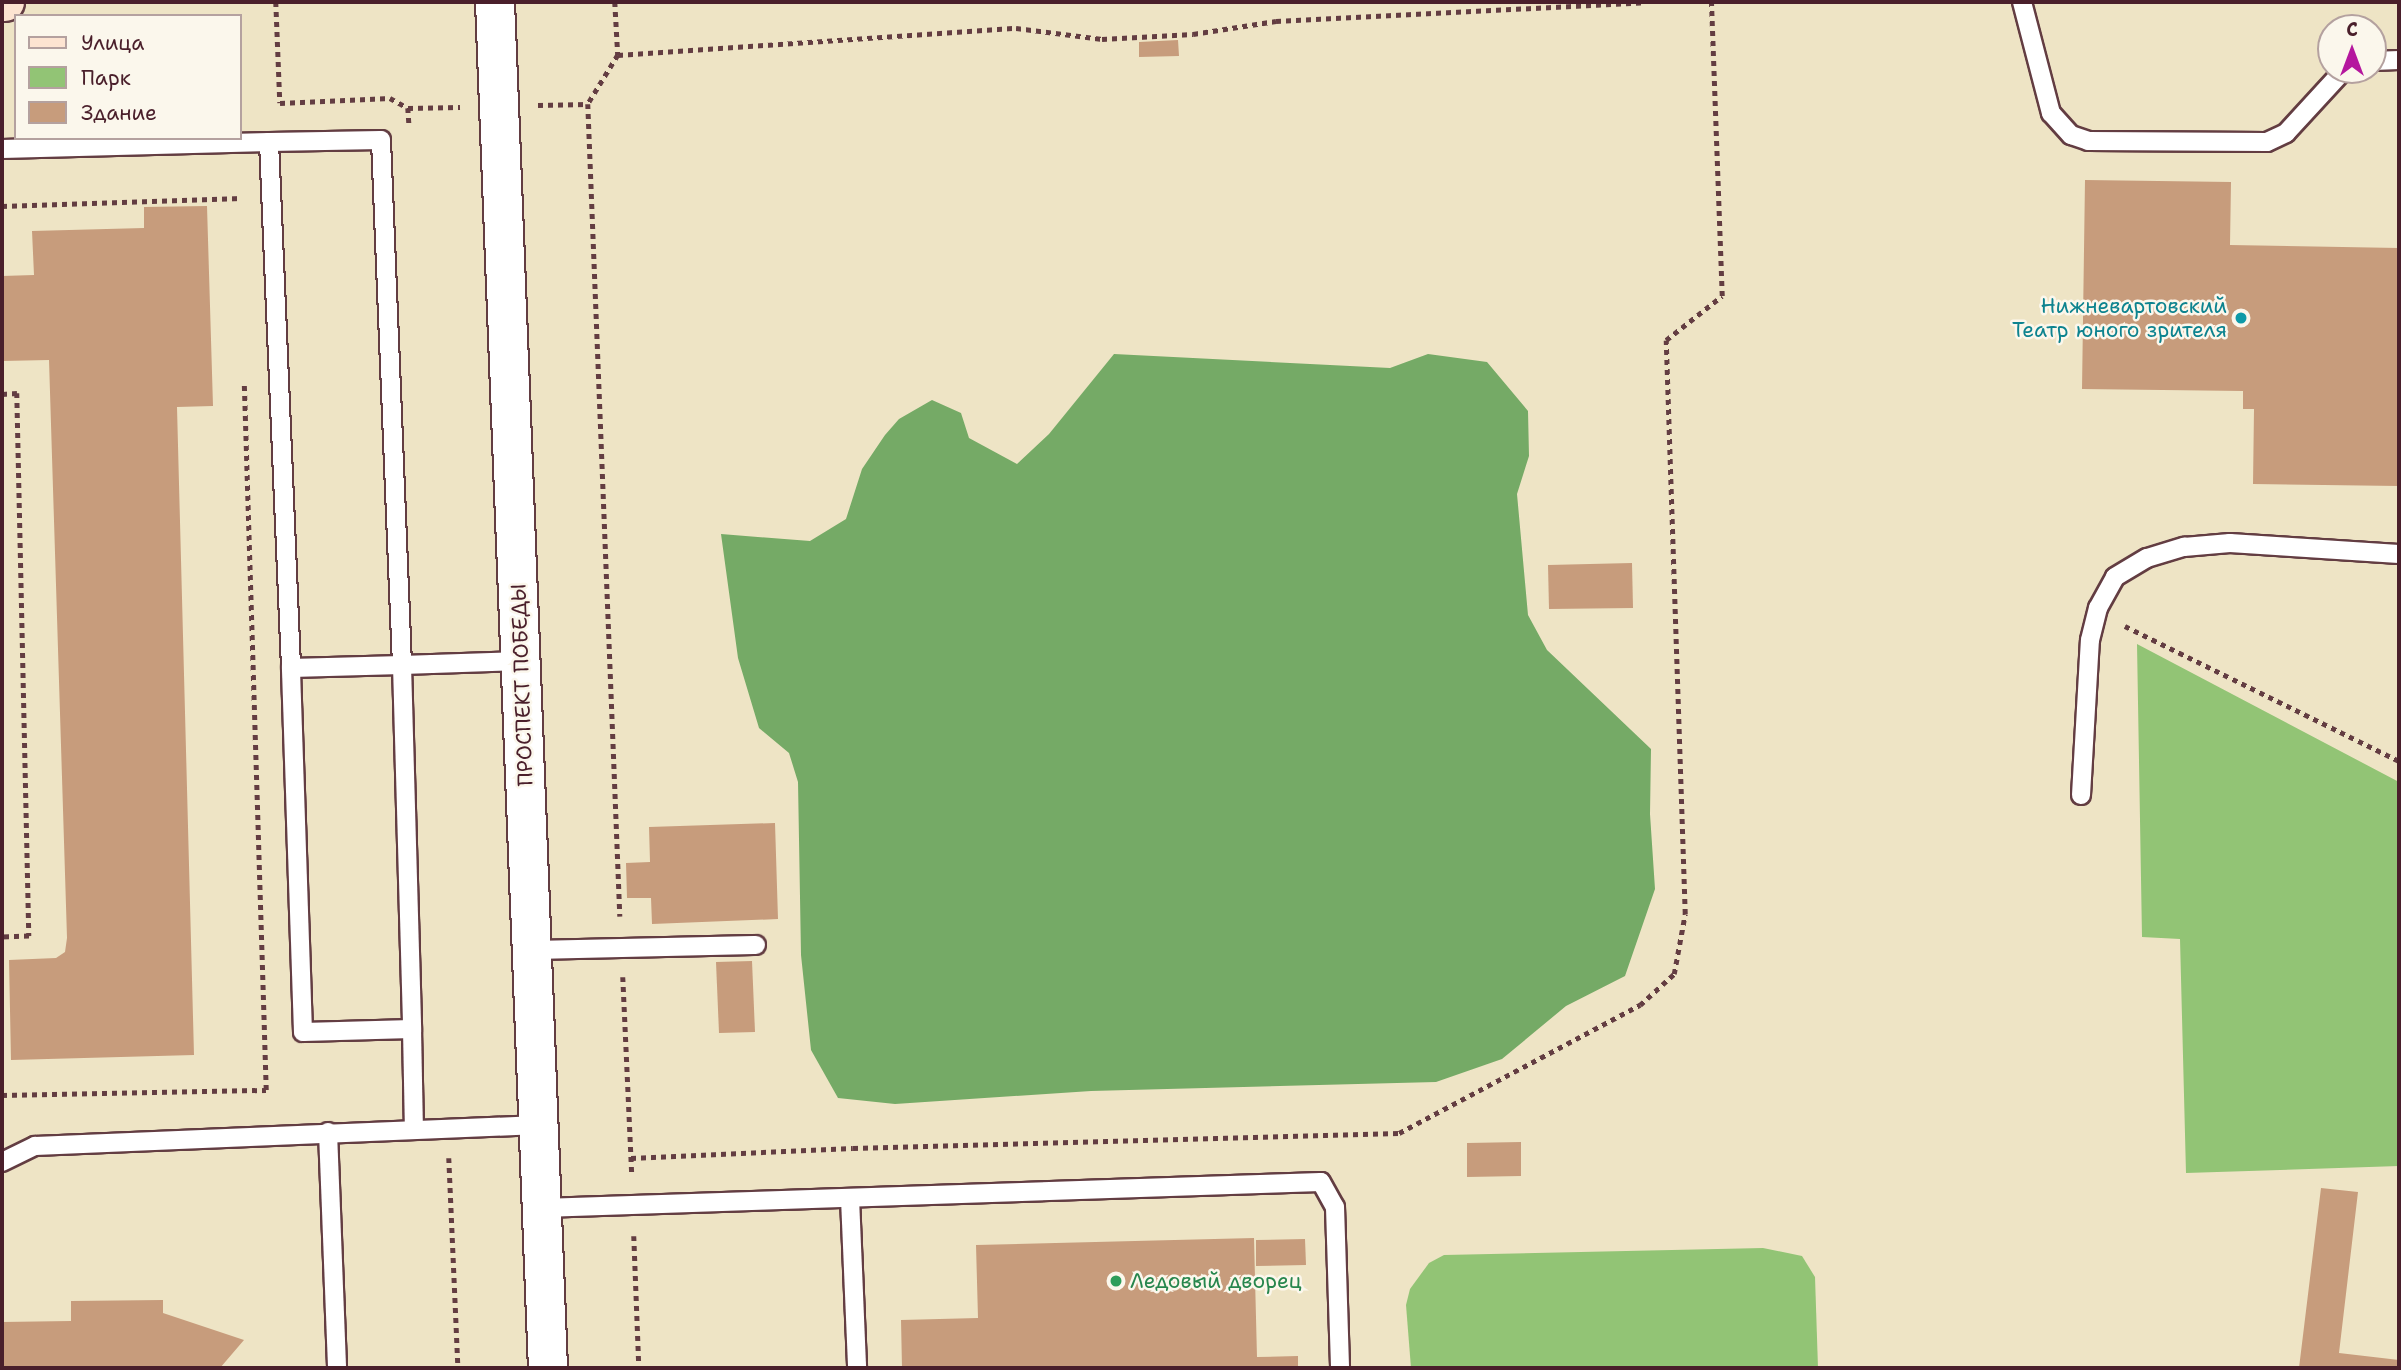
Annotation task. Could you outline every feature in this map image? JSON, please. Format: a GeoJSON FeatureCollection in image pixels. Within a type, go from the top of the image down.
{"type":"FeatureCollection","features":[{"type":"Feature","properties":{"kind":"street","name":"ПРОСПЕКТ ПОБЕДЫ"},"geometry":{"type":"LineString","coordinates":[[495,2],[548,1368]]}},
{"type":"Feature","properties":{"kind":"lane"},"geometry":{"type":"LineString","coordinates":[[2022,2],[2051,113],[2071,135],[2088,141],[2267,142],[2286,133],[2331,84]]}},
{"type":"Feature","properties":{"kind":"lane"},"geometry":{"type":"LineString","coordinates":[[2,149],[381,140],[402,665],[414,1129]]}},
{"type":"Feature","properties":{"kind":"lane"},"geometry":{"type":"LineString","coordinates":[[269,142],[303,1032],[412,1029]]}},
{"type":"Feature","properties":{"kind":"lane"},"geometry":{"type":"LineString","coordinates":[[2081,795],[2090,640],[2096,611],[2115,577],[2147,558],[2184,547],[2230,543],[2399,554]]}},
{"type":"Feature","properties":{"kind":"lane"},"geometry":{"type":"LineString","coordinates":[[291,668],[521,661]]}},
{"type":"Feature","properties":{"kind":"lane"},"geometry":{"type":"LineString","coordinates":[[532,950],[756,945]]}},
{"type":"Feature","properties":{"kind":"lane"},"geometry":{"type":"LineString","coordinates":[[2,1162],[35,1146],[538,1125]]}},
{"type":"Feature","properties":{"kind":"lane"},"geometry":{"type":"LineString","coordinates":[[328,1132],[337,1368]]}},
{"type":"Feature","properties":{"kind":"lane"},"geometry":{"type":"LineString","coordinates":[[542,1208],[1321,1182],[1335,1207],[1340,1368]]}},
{"type":"Feature","properties":{"kind":"lane"},"geometry":{"type":"LineString","coordinates":[[850,1198],[856,1368]]}},
{"type":"Feature","properties":{"kind":"path"},"geometry":{"type":"LineString","coordinates":[[615,2],[618,55],[588,104],[639,1368]]}},
{"type":"Feature","properties":{"kind":"path"},"geometry":{"type":"LineString","coordinates":[[618,55],[1016,28],[1102,39],[1193,34],[1276,22],[1646,2]]}},
{"type":"Feature","properties":{"kind":"path"},"geometry":{"type":"LineString","coordinates":[[631,1158],[853,1147],[1399,1133],[1640,1005],[1674,974],[1685,914],[1666,340],[1722,296],[1711,2]]}},
{"type":"Feature","properties":{"kind":"path"},"geometry":{"type":"LineString","coordinates":[[2,206],[271,197]]}},
{"type":"Feature","properties":{"kind":"path"},"geometry":{"type":"LineString","coordinates":[[239,198],[239,212]]}},
{"type":"Feature","properties":{"kind":"path"},"geometry":{"type":"LineString","coordinates":[[2,1095],[266,1090],[244,379]]}},
{"type":"Feature","properties":{"kind":"path"},"geometry":{"type":"LineString","coordinates":[[2,394],[17,393],[29,936],[2,936]]}},
{"type":"Feature","properties":{"kind":"path"},"geometry":{"type":"LineString","coordinates":[[2096,611],[2399,761]]}},
{"type":"Feature","properties":{"kind":"green space"},"geometry":{"type":"Polygon","coordinates":[[[1114,354],[1390,368],[1428,354],[1487,362],[1528,411],[1529,456],[1517,494],[1528,615],[1547,650],[1651,749],[1650,814],[1655,889],[1625,976],[1566,1006],[1502,1059],[1436,1082],[1091,1091],[895,1104],[838,1098],[811,1050],[801,955],[798,782],[789,753],[759,728],[738,658],[721,534],[810,541],[846,519],[862,469],[885,435],[899,419],[932,400],[961,413],[969,438],[1017,464],[1049,434],[1114,354]]]}},
{"type":"Feature","properties":{"kind":"green space"},"geometry":{"type":"Polygon","coordinates":[[[2137,644],[2399,782],[2399,1166],[2186,1173],[2180,939],[2142,937],[2137,644]]]}},
{"type":"Feature","properties":{"kind":"green space"},"geometry":{"type":"Polygon","coordinates":[[[1763,1248],[1802,1256],[1815,1277],[1818,1368],[1411,1368],[1406,1305],[1410,1289],[1429,1263],[1444,1255],[1763,1248]]]}},
{"type":"Feature","properties":{"kind":"building"},"geometry":{"type":"Polygon","coordinates":[[[1178,40],[1179,56],[1139,57],[1139,42],[1178,40]]]}},
{"type":"Feature","properties":{"kind":"building","name":"Нижневартовский Театр юного зрителя"},"geometry":{"type":"Polygon","coordinates":[[[2085,180],[2231,182],[2230,245],[2399,248],[2399,486],[2253,484],[2254,409],[2243,409],[2243,391],[2082,389],[2085,180]]]}},
{"type":"Feature","properties":{"kind":"building"},"geometry":{"type":"Polygon","coordinates":[[[207,206],[213,406],[177,407],[194,1055],[11,1060],[9,960],[56,958],[65,952],[67,938],[49,360],[2,361],[2,276],[34,275],[32,231],[144,228],[144,207],[207,206]]]}},
{"type":"Feature","properties":{"kind":"building"},"geometry":{"type":"Polygon","coordinates":[[[1632,563],[1633,608],[1549,609],[1548,565],[1632,563]]]}},
{"type":"Feature","properties":{"kind":"building"},"geometry":{"type":"Polygon","coordinates":[[[775,823],[778,919],[652,924],[651,898],[627,898],[626,863],[650,862],[649,827],[775,823]]]}},
{"type":"Feature","properties":{"kind":"building"},"geometry":{"type":"Polygon","coordinates":[[[752,961],[755,1032],[719,1033],[716,962],[752,961]]]}},
{"type":"Feature","properties":{"kind":"building"},"geometry":{"type":"Polygon","coordinates":[[[1521,1142],[1521,1176],[1467,1177],[1467,1143],[1521,1142]]]}},
{"type":"Feature","properties":{"kind":"building"},"geometry":{"type":"Polygon","coordinates":[[[2321,1188],[2358,1192],[2339,1353],[2399,1360],[2399,1368],[2299,1368],[2321,1188]]]}},
{"type":"Feature","properties":{"kind":"building","name":"Ледовый дворец"},"geometry":{"type":"Polygon","coordinates":[[[1254,1238],[1257,1357],[1298,1356],[1298,1368],[902,1368],[901,1320],[978,1318],[976,1245],[1254,1238]]]}},
{"type":"Feature","properties":{"kind":"building"},"geometry":{"type":"Polygon","coordinates":[[[1305,1239],[1306,1265],[1256,1266],[1256,1240],[1305,1239]]]}},
{"type":"Feature","properties":{"kind":"building"},"geometry":{"type":"Polygon","coordinates":[[[163,1300],[163,1313],[244,1340],[220,1368],[2,1368],[2,1322],[71,1321],[71,1301],[163,1300]]]}},
{"type":"Feature","properties":{"kind":"place","name":"Нижневартовский Театр юного зрителя"},"geometry":{"type":"Point","coordinates":[2241,318]}},
{"type":"Feature","properties":{"kind":"place","name":"Ледовый дворец"},"geometry":{"type":"Point","coordinates":[1116,1281]}}]}
